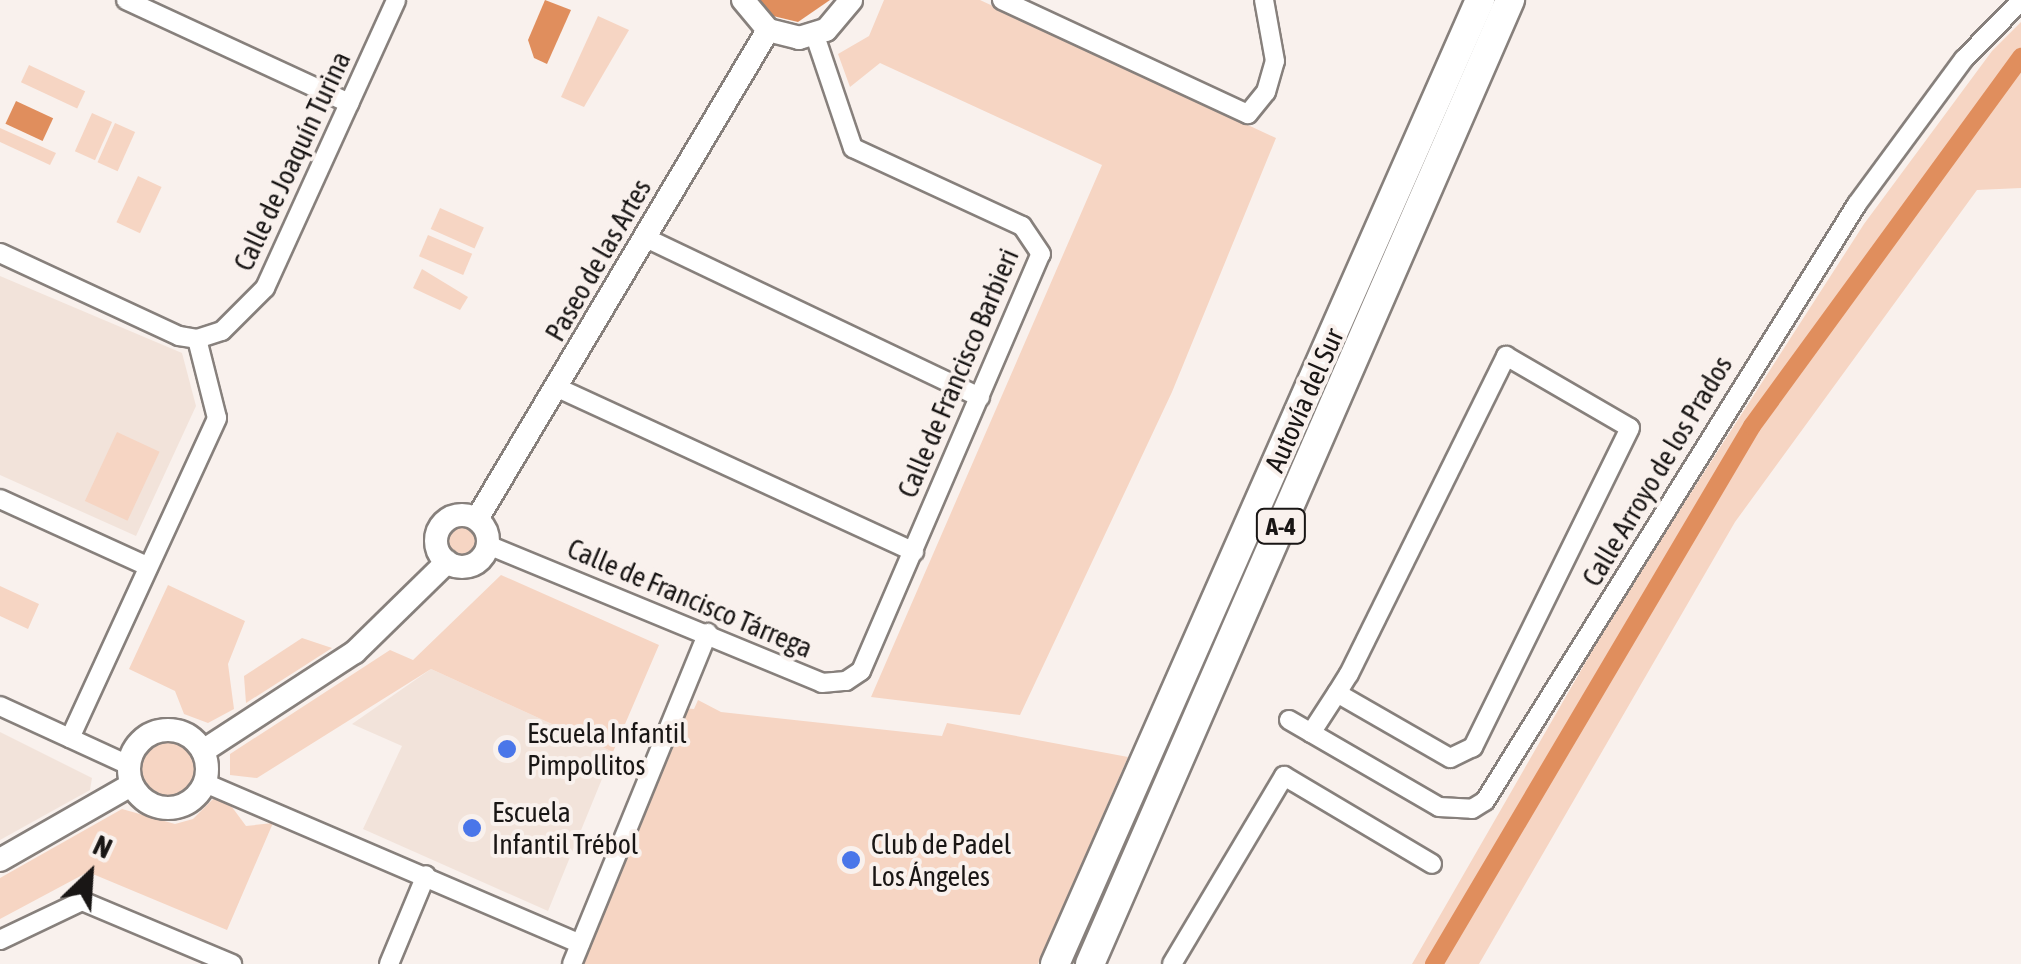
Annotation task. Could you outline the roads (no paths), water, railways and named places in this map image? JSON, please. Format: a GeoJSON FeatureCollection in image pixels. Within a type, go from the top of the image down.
{"type":"FeatureCollection","features":[{"type":"Feature","properties":{"kind":"highway","name":"Autovía del Sur"},"geometry":{"type":"LineString","coordinates":[[1056,964],[1480,0]]}},
{"type":"Feature","properties":{"kind":"highway","name":"Autovía del Sur"},"geometry":{"type":"LineString","coordinates":[[1090,964],[1510,0]]}},
{"type":"Feature","properties":{"kind":"highway"},"geometry":{"type":"LineString","coordinates":[[1486,54],[1524,0]]}},
{"type":"Feature","properties":{"kind":"highway"},"geometry":{"type":"LineString","coordinates":[[1099,964],[1104,931]]}},
{"type":"Feature","properties":{"kind":"main road"},"geometry":{"type":"LineString","coordinates":[[743,0],[768,30],[815,36],[838,22],[851,0]]}},
{"type":"Feature","properties":{"kind":"main road","name":"Paseo de las Artes"},"geometry":{"type":"LineString","coordinates":[[477,519],[768,30]]}},
{"type":"Feature","properties":{"kind":"main road"},"geometry":{"type":"LineString","coordinates":[[202,751],[355,652],[447,562],[473,564],[488,545],[477,519],[462,514],[440,527],[436,540],[447,562]]}},
{"type":"Feature","properties":{"kind":"main road"},"geometry":{"type":"LineString","coordinates":[[0,860],[130,775],[134,748],[164,730],[180,732],[202,751],[205,783],[175,808],[158,807],[130,775]]}},
{"type":"Feature","properties":{"kind":"street"},"geometry":{"type":"LineString","coordinates":[[126,0],[349,103]]}},
{"type":"Feature","properties":{"kind":"street","name":"Calle de Joaquín Turina"},"geometry":{"type":"LineString","coordinates":[[197,340],[242,316],[265,288],[396,0]]}},
{"type":"Feature","properties":{"kind":"street"},"geometry":{"type":"LineString","coordinates":[[1002,0],[1248,114],[1266,92],[1275,61],[1264,0]]}},
{"type":"Feature","properties":{"kind":"street","name":"Calle Arroyo de los Prados"},"geometry":{"type":"LineString","coordinates":[[1288,720],[1439,808],[1472,809],[1485,801],[1729,387],[1843,209],[1964,59],[2021,1]]}},
{"type":"Feature","properties":{"kind":"street","name":"Calle de Francisco Barbieri"},"geometry":{"type":"LineString","coordinates":[[815,36],[853,148],[1022,226],[1040,245],[1038,264],[914,552]]}},
{"type":"Feature","properties":{"kind":"street"},"geometry":{"type":"LineString","coordinates":[[646,238],[980,396]]}},
{"type":"Feature","properties":{"kind":"street"},"geometry":{"type":"LineString","coordinates":[[0,253],[197,340],[217,418],[70,738]]}},
{"type":"Feature","properties":{"kind":"street"},"geometry":{"type":"LineString","coordinates":[[1311,733],[1337,692],[1506,356],[1630,428],[1472,747],[1450,758],[1337,692]]}},
{"type":"Feature","properties":{"kind":"street"},"geometry":{"type":"LineString","coordinates":[[558,388],[914,552]]}},
{"type":"Feature","properties":{"kind":"street"},"geometry":{"type":"LineString","coordinates":[[0,499],[147,566]]}},
{"type":"Feature","properties":{"kind":"street","name":"Calle de Francisco Tárrega"},"geometry":{"type":"LineString","coordinates":[[488,545],[822,683],[846,682],[860,670],[914,552]]}},
{"type":"Feature","properties":{"kind":"street"},"geometry":{"type":"LineString","coordinates":[[572,964],[708,633]]}},
{"type":"Feature","properties":{"kind":"street"},"geometry":{"type":"LineString","coordinates":[[0,706],[70,738],[130,775]]}},
{"type":"Feature","properties":{"kind":"street"},"geometry":{"type":"LineString","coordinates":[[1172,964],[1284,776],[1432,864]]}},
{"type":"Feature","properties":{"kind":"street"},"geometry":{"type":"LineString","coordinates":[[205,783],[580,944]]}},
{"type":"Feature","properties":{"kind":"street"},"geometry":{"type":"LineString","coordinates":[[389,964],[426,876]]}},
{"type":"Feature","properties":{"kind":"street"},"geometry":{"type":"LineString","coordinates":[[0,940],[67,903],[96,904],[202,958],[232,964]]}},
{"type":"Feature","properties":{"kind":"waterway"},"geometry":{"type":"LineString","coordinates":[[1434,964],[1752,426],[2021,57]]}},
{"type":"Feature","properties":{"kind":"place","name":"Escuela Infantil Pimpollitos"},"geometry":{"type":"Point","coordinates":[507,749]}},
{"type":"Feature","properties":{"kind":"place","name":"Escuela Infantil Trébol"},"geometry":{"type":"Point","coordinates":[472,828]}},
{"type":"Feature","properties":{"kind":"place","name":"Club de Padel Los Ángeles"},"geometry":{"type":"Point","coordinates":[851,860]}}]}
